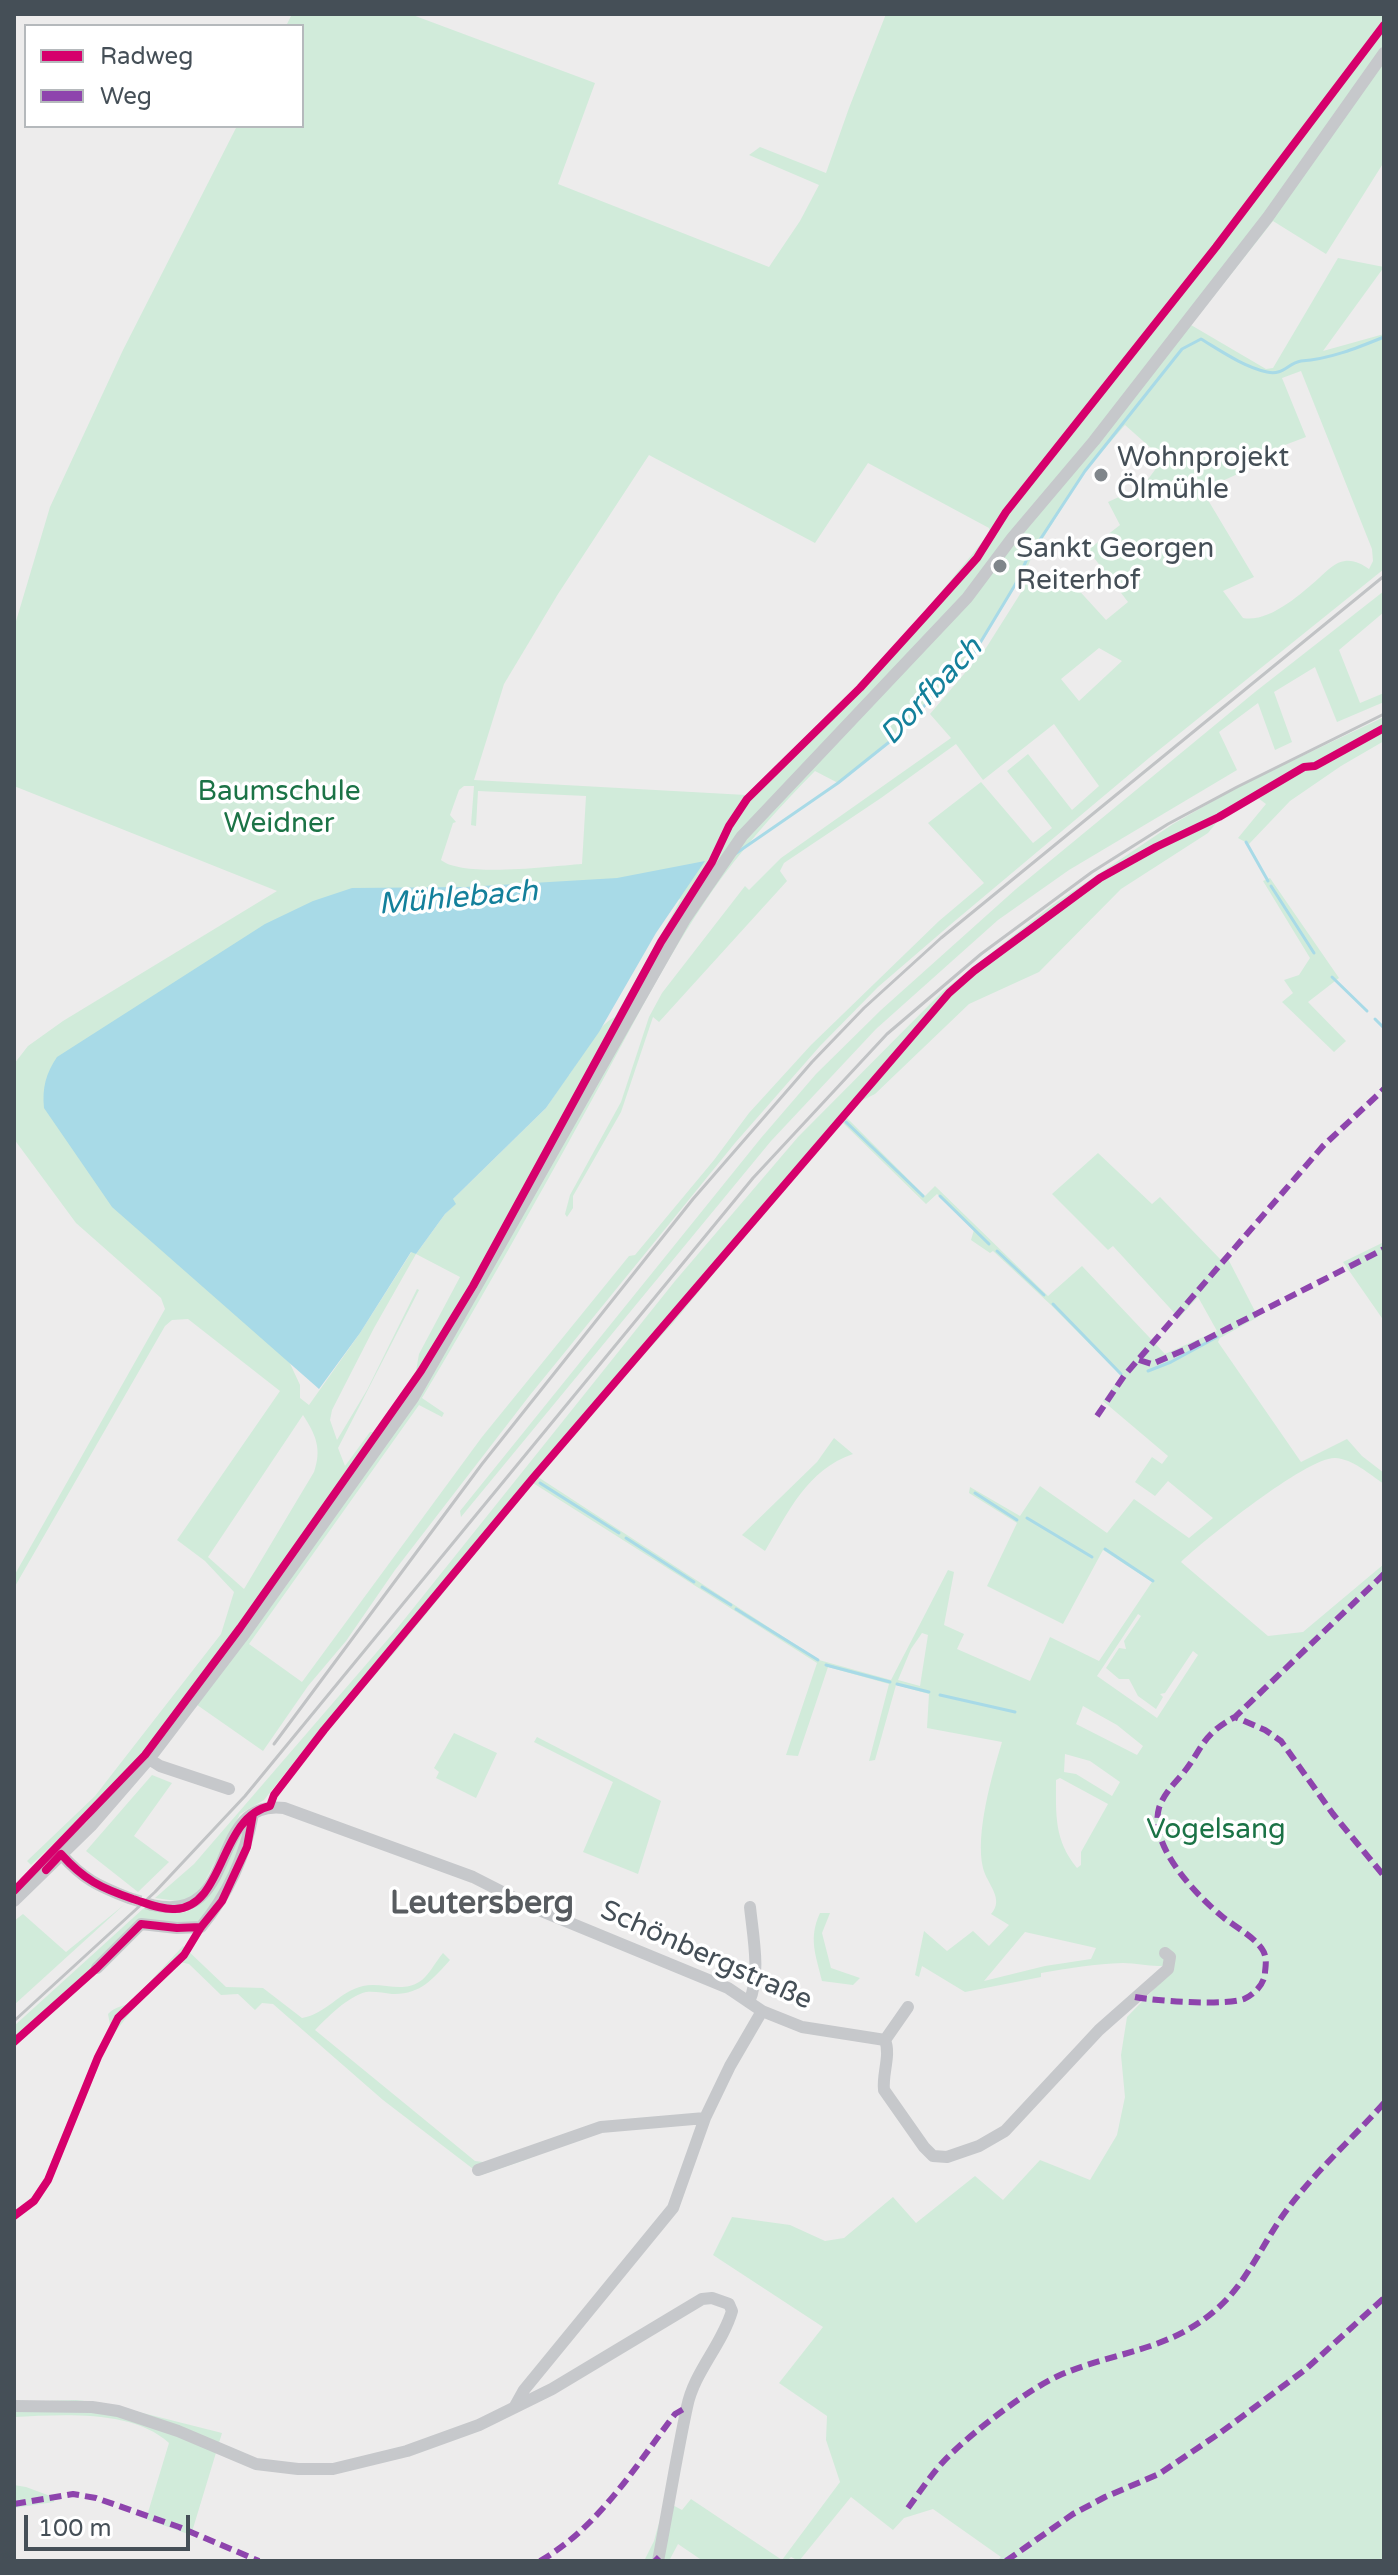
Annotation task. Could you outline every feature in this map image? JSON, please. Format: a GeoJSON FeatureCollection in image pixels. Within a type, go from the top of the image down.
{"type":"FeatureCollection","features":[{"type":"Feature","properties":{"kind":"street"},"geometry":{"type":"LineString","coordinates":[[14,1901],[115,1800],[149,1759],[241,1639],[413,1398],[685,919],[742,836],[765,808],[868,705],[967,598],[1268,217],[1384,53]]}},
{"type":"Feature","properties":{"kind":"street"},"geometry":{"type":"LineString","coordinates":[[149,1759],[160,1766],[229,1789]]}},
{"type":"Feature","properties":{"kind":"street","name":"Schönbergstraße"},"geometry":{"type":"LineString","coordinates":[[253,1814],[270,1806],[284,1808],[428,1859],[473,1877],[534,1908],[728,1988],[762,2011],[802,2027],[885,2040]]}},
{"type":"Feature","properties":{"kind":"street"},"geometry":{"type":"LineString","coordinates":[[152,1905],[183,1908],[201,1898],[239,1828],[253,1814]]}},
{"type":"Feature","properties":{"kind":"street"},"geometry":{"type":"LineString","coordinates":[[97,1968],[141,1924],[201,1927],[222,1901],[247,1847],[253,1814]]}},
{"type":"Feature","properties":{"kind":"street"},"geometry":{"type":"LineString","coordinates":[[61,1854],[78,1874],[129,1898]]}},
{"type":"Feature","properties":{"kind":"street"},"geometry":{"type":"LineString","coordinates":[[749,2002],[754,1965],[750,1907]]}},
{"type":"Feature","properties":{"kind":"street"},"geometry":{"type":"LineString","coordinates":[[908,2007],[885,2040],[888,2049],[884,2090],[933,2156],[941,2158],[966,2151],[1005,2131],[1099,2030],[1168,1969],[1170,1957],[1165,1953]]}},
{"type":"Feature","properties":{"kind":"street"},"geometry":{"type":"LineString","coordinates":[[514,2408],[524,2390],[673,2208],[705,2118],[762,2011]]}},
{"type":"Feature","properties":{"kind":"street"},"geometry":{"type":"LineString","coordinates":[[478,2170],[601,2127],[705,2118]]}},
{"type":"Feature","properties":{"kind":"street"},"geometry":{"type":"LineString","coordinates":[[14,2406],[92,2407],[118,2411],[178,2431],[256,2464],[333,2469],[407,2451],[479,2425],[552,2389],[702,2299],[712,2298],[729,2304],[732,2311],[687,2407],[658,2561]]}},
{"type":"Feature","properties":{"kind":"green space","name":"Baumschule Weidner"},"geometry":{"type":"Polygon","coordinates":[[[292,14],[410,14],[595,83],[558,184],[769,267],[800,221],[819,185],[749,155],[760,147],[826,173],[886,14],[1384,14],[1384,162],[1326,254],[1273,221],[1191,325],[1266,369],[1273,368],[1338,258],[1384,267],[1323,351],[1384,334],[1384,569],[1149,758],[950,925],[878,987],[820,1046],[735,1143],[530,1395],[395,1570],[346,1641],[308,1686],[263,1751],[190,1700],[120,1787],[80,1827],[76,1823],[31,1865],[27,1861],[95,1796],[221,1634],[234,1592],[205,1561],[177,1540],[280,1391],[188,1319],[172,1320],[165,1326],[14,1588],[14,1576],[165,1309],[161,1298],[76,1223],[14,1139],[14,1064],[28,1046],[63,1021],[277,891],[14,786],[14,628],[50,507],[123,350],[236,128],[304,128],[304,24],[287,24],[292,14]],[[1301,371],[1282,378],[1306,437],[1269,451],[1234,457],[1240,473],[1202,490],[1254,577],[1223,591],[1243,618],[1274,612],[1338,563],[1352,561],[1369,569],[1373,561],[1372,549],[1301,371]],[[1125,425],[1085,471],[1032,556],[1023,578],[1041,592],[1063,573],[1106,620],[1128,602],[1088,550],[1120,525],[1108,502],[1143,486],[1166,455],[1152,449],[1125,425]],[[649,455],[558,594],[504,684],[474,780],[746,795],[874,669],[990,532],[989,528],[868,463],[815,543],[649,455]],[[1015,585],[977,649],[929,703],[838,783],[815,771],[756,835],[704,903],[668,960],[527,1217],[422,1398],[444,1413],[442,1417],[419,1405],[249,1644],[302,1682],[482,1437],[629,1256],[635,1255],[714,1160],[749,1113],[811,1045],[939,921],[984,883],[928,823],[981,782],[1033,843],[1052,828],[1007,771],[1028,754],[1072,810],[1099,786],[1054,724],[983,780],[956,744],[784,863],[780,871],[787,881],[659,1022],[653,1017],[621,1112],[573,1196],[573,1208],[567,1217],[570,1195],[621,1102],[649,1017],[662,993],[745,886],[749,890],[781,858],[951,738],[930,714],[986,648],[1022,591],[1015,585]],[[1099,648],[1061,679],[1079,701],[1122,661],[1099,648]],[[464,786],[459,790],[450,815],[456,822],[453,823],[441,860],[452,865],[508,870],[582,864],[586,796],[478,791],[476,826],[471,825],[474,786],[464,786]],[[681,899],[604,913],[569,1075],[595,1035],[615,1017],[681,899]],[[566,1078],[287,1357],[300,1385],[300,1398],[309,1405],[412,1251],[416,1254],[455,1204],[452,1200],[546,1108],[566,1078]],[[416,1254],[332,1410],[330,1420],[337,1440],[419,1290],[338,1448],[345,1466],[370,1432],[375,1432],[416,1371],[419,1354],[460,1277],[416,1254]],[[303,1415],[208,1557],[244,1589],[314,1472],[316,1442],[303,1415]]]}},
{"type":"Feature","properties":{"kind":"green space"},"geometry":{"type":"Polygon","coordinates":[[[1384,591],[1384,612],[1339,650],[1360,703],[1384,693],[1384,702],[1337,722],[1315,667],[1274,692],[1292,742],[1275,750],[1258,703],[1219,732],[1237,770],[1069,870],[998,920],[876,1029],[771,1141],[461,1517],[460,1511],[816,1074],[881,1010],[1016,889],[1255,692],[1384,591]]]}},
{"type":"Feature","properties":{"kind":"green space","name":"Vogelsang"},"geometry":{"type":"Polygon","coordinates":[[[1384,717],[1384,741],[1290,801],[1249,844],[1238,838],[1266,804],[1258,798],[1221,817],[1208,833],[1121,889],[1039,972],[969,1004],[875,1094],[861,1101],[846,1117],[925,1196],[935,1186],[1048,1296],[1082,1266],[1165,1354],[1217,1331],[1198,1297],[1179,1318],[1113,1246],[1108,1250],[1052,1194],[1098,1153],[1152,1204],[1160,1197],[1221,1260],[1226,1255],[1258,1317],[1218,1342],[1301,1462],[1347,1439],[1384,1473],[1384,1484],[1348,1461],[1335,1458],[1321,1461],[1256,1501],[1181,1562],[1268,1636],[1303,1632],[1384,1564],[1384,2561],[997,2561],[1001,2557],[933,2509],[904,2518],[893,2530],[851,2497],[799,2561],[791,2557],[787,2561],[703,2561],[678,2544],[669,2561],[644,2561],[654,2541],[665,2501],[682,2510],[691,2499],[782,2560],[840,2482],[826,2440],[827,2416],[779,2383],[823,2327],[713,2255],[732,2217],[790,2225],[825,2241],[844,2238],[893,2197],[916,2223],[975,2176],[1003,2200],[1040,2160],[1090,2180],[1117,2135],[1125,2097],[1121,2055],[1127,2017],[1163,1980],[1173,1964],[1082,1966],[965,1992],[922,1966],[919,1977],[915,1975],[924,1931],[947,1951],[973,1931],[989,1946],[1009,1925],[991,1914],[996,1897],[983,1868],[981,1854],[986,1805],[1002,1742],[927,1728],[929,1694],[896,1685],[875,1760],[869,1761],[889,1684],[828,1667],[798,1756],[786,1755],[817,1663],[533,1483],[326,1731],[321,1728],[264,1800],[240,1814],[200,1891],[184,1902],[155,1898],[194,1864],[395,1631],[675,1281],[798,1137],[943,991],[1051,906],[1173,824],[1239,786],[1384,717]],[[842,1122],[673,1323],[538,1477],[819,1660],[891,1680],[948,1570],[954,1572],[944,1625],[964,1634],[957,1649],[1030,1681],[1050,1637],[1099,1661],[1152,1582],[1103,1550],[1063,1624],[987,1586],[1017,1523],[969,1493],[970,1487],[1020,1516],[1040,1486],[1107,1533],[1134,1499],[1189,1538],[1213,1518],[1168,1481],[1155,1496],[1135,1482],[1152,1457],[1162,1464],[1168,1456],[1103,1401],[1121,1376],[993,1251],[990,1253],[971,1240],[974,1230],[937,1194],[926,1204],[842,1122]],[[1138,1614],[1097,1676],[1157,1718],[1198,1655],[1193,1651],[1165,1693],[1160,1694],[1163,1697],[1156,1709],[1138,1696],[1129,1679],[1119,1679],[1106,1668],[1119,1648],[1126,1649],[1124,1641],[1141,1616],[1138,1614]],[[922,1633],[911,1649],[898,1680],[920,1686],[928,1635],[922,1633]],[[1083,1706],[1076,1724],[1137,1755],[1143,1746],[1117,1725],[1083,1706]],[[1065,1754],[1064,1772],[1076,1774],[1112,1796],[1120,1782],[1090,1761],[1065,1754]],[[1060,1778],[1056,1780],[1060,1837],[1077,1868],[1081,1865],[1081,1852],[1108,1804],[1060,1778]],[[1025,1932],[984,1981],[1045,1966],[1091,1959],[1096,1948],[1025,1932]]]}},
{"type":"Feature","properties":{"kind":"green space"},"geometry":{"type":"Polygon","coordinates":[[[1270,878],[1339,978],[1308,1002],[1346,1041],[1334,1052],[1282,1002],[1293,993],[1284,980],[1299,975],[1310,958],[1263,881],[1270,878]]]}},
{"type":"Feature","properties":{"kind":"green space"},"geometry":{"type":"Polygon","coordinates":[[[1384,1242],[1384,1321],[1343,1262],[1384,1242]]]}},
{"type":"Feature","properties":{"kind":"green space"},"geometry":{"type":"Polygon","coordinates":[[[834,1438],[853,1454],[823,1470],[811,1481],[791,1507],[765,1551],[742,1535],[817,1462],[834,1438]]]}},
{"type":"Feature","properties":{"kind":"green space"},"geometry":{"type":"Polygon","coordinates":[[[454,1733],[497,1753],[476,1798],[436,1778],[439,1772],[434,1768],[454,1733]]]}},
{"type":"Feature","properties":{"kind":"green space"},"geometry":{"type":"Polygon","coordinates":[[[537,1737],[661,1801],[638,1874],[583,1852],[613,1782],[534,1742],[537,1737]]]}},
{"type":"Feature","properties":{"kind":"green space"},"geometry":{"type":"Polygon","coordinates":[[[152,1775],[172,1783],[134,1836],[169,1862],[138,1892],[86,1851],[152,1775]]]}},
{"type":"Feature","properties":{"kind":"green space"},"geometry":{"type":"Polygon","coordinates":[[[246,1830],[219,1899],[201,1920],[190,1924],[152,1921],[14,2046],[14,2026],[145,1907],[167,1913],[184,1912],[208,1896],[246,1830]]]}},
{"type":"Feature","properties":{"kind":"green space"},"geometry":{"type":"Polygon","coordinates":[[[125,1904],[14,2005],[14,1921],[23,1914],[66,1952],[125,1904]]]}},
{"type":"Feature","properties":{"kind":"green space"},"geometry":{"type":"Polygon","coordinates":[[[820,1913],[830,1913],[822,1933],[831,1968],[860,1978],[853,1985],[822,1981],[814,1939],[820,1913]]]}},
{"type":"Feature","properties":{"kind":"green space"},"geometry":{"type":"Polygon","coordinates":[[[183,1946],[226,1987],[263,1988],[302,2018],[311,2016],[363,1986],[406,1987],[419,1982],[443,1953],[450,1960],[418,1989],[402,1994],[369,1992],[359,1995],[338,2008],[315,2030],[475,2161],[491,2163],[531,2158],[481,2175],[383,2100],[273,2004],[262,2003],[255,2010],[238,1994],[221,1995],[189,1964],[180,1962],[127,2017],[102,2056],[97,2054],[110,2025],[108,2014],[132,2001],[183,1946]]]}},
{"type":"Feature","properties":{"kind":"green space"},"geometry":{"type":"Polygon","coordinates":[[[76,2400],[103,2403],[222,2433],[191,2535],[146,2519],[169,2443],[154,2432],[136,2424],[95,2416],[14,2417],[14,2402],[76,2400]]]}},
{"type":"Feature","properties":{"kind":"green space"},"geometry":{"type":"Polygon","coordinates":[[[14,2485],[53,2497],[54,2502],[14,2508],[14,2485]]]}},
{"type":"Feature","properties":{"kind":"water","name":"Mühlebach"},"geometry":{"type":"Polygon","coordinates":[[[705,861],[656,933],[599,1032],[546,1108],[453,1199],[456,1204],[416,1254],[411,1252],[360,1333],[319,1389],[112,1207],[44,1108],[46,1081],[57,1057],[265,924],[313,901],[352,888],[465,887],[617,878],[705,861]]]}},
{"type":"Feature","properties":{"kind":"waterway","name":"Dorfbach"},"geometry":{"type":"LineString","coordinates":[[735,854],[838,783],[893,739],[974,653],[1026,561],[1085,471],[1182,349],[1201,339],[1241,363],[1273,373],[1296,362],[1333,355],[1384,337]]}},
{"type":"Feature","properties":{"kind":"waterway"},"geometry":{"type":"LineString","coordinates":[[1246,842],[1268,881]]}},
{"type":"Feature","properties":{"kind":"waterway"},"geometry":{"type":"LineString","coordinates":[[1271,886],[1314,953]]}},
{"type":"Feature","properties":{"kind":"waterway"},"geometry":{"type":"LineString","coordinates":[[1332,977],[1367,1011]]}},
{"type":"Feature","properties":{"kind":"waterway"},"geometry":{"type":"LineString","coordinates":[[1375,1019],[1384,1028]]}},
{"type":"Feature","properties":{"kind":"waterway"},"geometry":{"type":"LineString","coordinates":[[846,1122],[923,1196]]}},
{"type":"Feature","properties":{"kind":"waterway"},"geometry":{"type":"LineString","coordinates":[[940,1196],[989,1244]]}},
{"type":"Feature","properties":{"kind":"waterway"},"geometry":{"type":"LineString","coordinates":[[997,1251],[1044,1295]]}},
{"type":"Feature","properties":{"kind":"waterway"},"geometry":{"type":"LineString","coordinates":[[1053,1304],[1121,1374]]}},
{"type":"Feature","properties":{"kind":"waterway"},"geometry":{"type":"LineString","coordinates":[[1148,1371],[1217,1337]]}},
{"type":"Feature","properties":{"kind":"waterway"},"geometry":{"type":"LineString","coordinates":[[540,1483],[619,1533]]}},
{"type":"Feature","properties":{"kind":"waterway"},"geometry":{"type":"LineString","coordinates":[[975,1493],[1017,1520]]}},
{"type":"Feature","properties":{"kind":"waterway"},"geometry":{"type":"LineString","coordinates":[[1027,1518],[1092,1557]]}},
{"type":"Feature","properties":{"kind":"waterway"},"geometry":{"type":"LineString","coordinates":[[626,1538],[694,1582]]}},
{"type":"Feature","properties":{"kind":"waterway"},"geometry":{"type":"LineString","coordinates":[[1105,1549],[1153,1581]]}},
{"type":"Feature","properties":{"kind":"waterway"},"geometry":{"type":"LineString","coordinates":[[702,1587],[731,1605]]}},
{"type":"Feature","properties":{"kind":"waterway"},"geometry":{"type":"LineString","coordinates":[[736,1609],[818,1660]]}},
{"type":"Feature","properties":{"kind":"waterway"},"geometry":{"type":"LineString","coordinates":[[826,1665],[890,1682]]}},
{"type":"Feature","properties":{"kind":"waterway"},"geometry":{"type":"LineString","coordinates":[[897,1684],[929,1692]]}},
{"type":"Feature","properties":{"kind":"waterway"},"geometry":{"type":"LineString","coordinates":[[940,1695],[1015,1712]]}},
{"type":"Feature","properties":{"kind":"tunnel"},"geometry":{"type":"LineString","coordinates":[[129,1898],[152,1905]]}},
{"type":"Feature","properties":{"kind":"railway"},"geometry":{"type":"LineString","coordinates":[[274,1744],[482,1464],[693,1199],[812,1062],[864,1008],[941,938],[1384,576]]}},
{"type":"Feature","properties":{"kind":"railway"},"geometry":{"type":"LineString","coordinates":[[14,2021],[155,1892],[245,1796],[753,1178],[887,1034],[981,954],[1092,872],[1168,824],[1384,714]]}},
{"type":"Feature","properties":{"kind":"marked path"},"geometry":{"type":"LineString","coordinates":[[1097,1416],[1124,1376],[1323,1146],[1384,1089]]}},
{"type":"Feature","properties":{"kind":"marked path"},"geometry":{"type":"LineString","coordinates":[[1139,1360],[1152,1364],[1189,1348],[1384,1249]]}},
{"type":"Feature","properties":{"kind":"marked path"},"geometry":{"type":"LineString","coordinates":[[1384,1574],[1235,1717],[1281,1741],[1333,1814],[1384,1876]]}},
{"type":"Feature","properties":{"kind":"marked path"},"geometry":{"type":"LineString","coordinates":[[1135,1997],[1190,2002],[1235,2001],[1252,1994],[1265,1976],[1266,1960],[1262,1949],[1250,1936],[1213,1909],[1189,1884],[1168,1854],[1158,1823],[1159,1808],[1168,1792],[1214,1731],[1235,1717]]}},
{"type":"Feature","properties":{"kind":"marked path"},"geometry":{"type":"LineString","coordinates":[[908,2508],[954,2451],[1033,2390],[1079,2368],[1161,2342],[1200,2322],[1219,2307],[1248,2272],[1280,2219],[1300,2193],[1384,2103]]}},
{"type":"Feature","properties":{"kind":"marked path"},"geometry":{"type":"LineString","coordinates":[[1006,2561],[1073,2514],[1159,2474],[1220,2433],[1306,2369],[1384,2298]]}},
{"type":"Feature","properties":{"kind":"marked path"},"geometry":{"type":"LineString","coordinates":[[540,2561],[598,2514],[675,2414],[687,2407]]}},
{"type":"Feature","properties":{"kind":"marked path"},"geometry":{"type":"LineString","coordinates":[[14,2504],[73,2494],[96,2498],[179,2527],[259,2561]]}},
{"type":"Feature","properties":{"kind":"marked path"},"geometry":{"type":"LineString","coordinates":[[655,2561],[659,2557]]}},
{"type":"Feature","properties":{"kind":"cycle path"},"geometry":{"type":"LineString","coordinates":[[14,1891],[145,1755],[240,1628],[421,1371],[473,1286],[661,942],[712,862],[729,826],[747,799],[860,688],[977,558],[1006,512],[1216,247],[1384,25]]}},
{"type":"Feature","properties":{"kind":"cycle path"},"geometry":{"type":"LineString","coordinates":[[46,1870],[61,1854],[85,1877],[102,1887],[164,1908],[175,1909],[191,1904],[204,1894],[241,1826],[253,1814],[270,1806],[274,1795],[324,1730],[533,1478],[949,993],[1100,878],[1219,817],[1304,767],[1315,766],[1384,728]]}},
{"type":"Feature","properties":{"kind":"cycle path"},"geometry":{"type":"LineString","coordinates":[[14,2216],[34,2201],[48,2180],[98,2057],[118,2018],[184,1955],[222,1901],[247,1847],[253,1814]]}},
{"type":"Feature","properties":{"kind":"cycle path"},"geometry":{"type":"LineString","coordinates":[[14,2042],[141,1924],[201,1927]]}},
{"type":"Feature","properties":{"kind":"place","name":"Wohnprojekt Ölmühle"},"geometry":{"type":"Point","coordinates":[1101,475]}},
{"type":"Feature","properties":{"kind":"place","name":"Sankt Georgen Reiterhof"},"geometry":{"type":"Point","coordinates":[1000,566]}},
{"type":"Feature","properties":{"kind":"district","name":"Leutersberg"},"geometry":{"type":"Point","coordinates":[482,1905]}}]}
